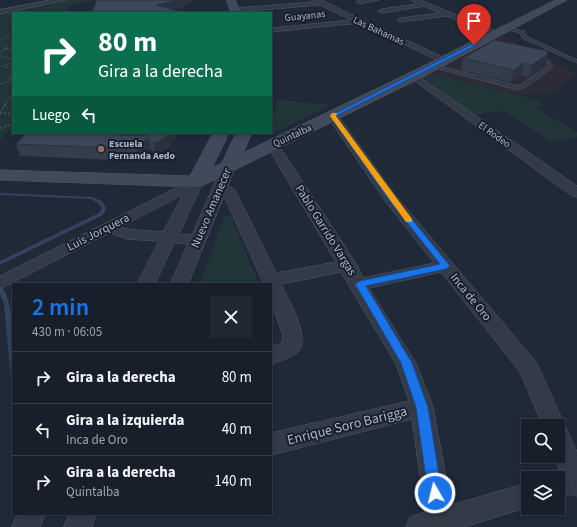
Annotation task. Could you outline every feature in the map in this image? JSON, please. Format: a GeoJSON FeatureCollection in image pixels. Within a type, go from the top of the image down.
{"type":"FeatureCollection","features":[{"type":"Feature","properties":{"kind":"street"},"geometry":{"type":"LineString","coordinates":[[0,12],[62,0]]}},
{"type":"Feature","properties":{"kind":"street"},"geometry":{"type":"LineString","coordinates":[[234,0],[235,12],[318,1]]}},
{"type":"Feature","properties":{"kind":"street"},"geometry":{"type":"LineString","coordinates":[[360,2],[375,0]]}},
{"type":"Feature","properties":{"kind":"street"},"geometry":{"type":"LineString","coordinates":[[414,0],[469,22],[502,31]]}},
{"type":"Feature","properties":{"kind":"street","name":"Quintalba"},"geometry":{"type":"LineString","coordinates":[[0,175],[196,182],[272,144],[333,116],[431,66],[477,46],[502,31],[563,0]]}},
{"type":"Feature","properties":{"kind":"street","name":"Las Bahamas"},"geometry":{"type":"LineString","coordinates":[[318,1],[444,60]]}},
{"type":"Feature","properties":{"kind":"street"},"geometry":{"type":"LineString","coordinates":[[382,11],[426,5]]}},
{"type":"Feature","properties":{"kind":"street","name":"Guayanas"},"geometry":{"type":"LineString","coordinates":[[327,13],[340,12]]}},
{"type":"Feature","properties":{"kind":"street"},"geometry":{"type":"LineString","coordinates":[[401,20],[448,14]]}},
{"type":"Feature","properties":{"kind":"street"},"geometry":{"type":"LineString","coordinates":[[272,30],[360,21]]}},
{"type":"Feature","properties":{"kind":"street"},"geometry":{"type":"LineString","coordinates":[[453,24],[469,22]]}},
{"type":"Feature","properties":{"kind":"street"},"geometry":{"type":"LineString","coordinates":[[369,35],[384,32]]}},
{"type":"Feature","properties":{"kind":"street","name":"El Rodeo"},"geometry":{"type":"LineString","coordinates":[[414,76],[577,193]]}},
{"type":"Feature","properties":{"kind":"street","name":"Inca de Oro"},"geometry":{"type":"LineString","coordinates":[[333,116],[392,199],[529,368],[552,419]]}},
{"type":"Feature","properties":{"kind":"street"},"geometry":{"type":"LineString","coordinates":[[146,283],[220,134]]}},
{"type":"Feature","properties":{"kind":"street"},"geometry":{"type":"LineString","coordinates":[[243,135],[265,145],[272,144]]}},
{"type":"Feature","properties":{"kind":"street","name":"Nuevo Amanecer"},"geometry":{"type":"LineString","coordinates":[[179,283],[243,135]]}},
{"type":"Feature","properties":{"kind":"street","name":"Pablo Garrido Vargas"},"geometry":{"type":"LineString","coordinates":[[272,144],[360,284],[406,363],[422,407],[430,524]]}},
{"type":"Feature","properties":{"kind":"street","name":"Luis Jorquera"},"geometry":{"type":"LineString","coordinates":[[3,281],[196,182]]}},
{"type":"Feature","properties":{"kind":"street"},"geometry":{"type":"LineString","coordinates":[[220,186],[228,190],[231,196],[271,280],[293,334],[291,347],[272,356]]}},
{"type":"Feature","properties":{"kind":"street"},"geometry":{"type":"LineString","coordinates":[[110,226],[118,232],[127,234],[198,240]]}},
{"type":"Feature","properties":{"kind":"street"},"geometry":{"type":"LineString","coordinates":[[271,280],[348,265]]}},
{"type":"Feature","properties":{"kind":"street"},"geometry":{"type":"LineString","coordinates":[[360,284],[446,266]]}},
{"type":"Feature","properties":{"kind":"street","name":"Enrique Soro Barigga"},"geometry":{"type":"LineString","coordinates":[[272,444],[422,407]]}},
{"type":"Feature","properties":{"kind":"street"},"geometry":{"type":"LineString","coordinates":[[565,463],[570,484]]}},
{"type":"Feature","properties":{"kind":"street"},"geometry":{"type":"LineString","coordinates":[[430,524],[521,497]]}},
{"type":"Feature","properties":{"kind":"street"},"geometry":{"type":"LineString","coordinates":[[26,527],[32,515]]}},
{"type":"Feature","properties":{"kind":"street"},"geometry":{"type":"LineString","coordinates":[[78,527],[83,515]]}},
{"type":"Feature","properties":{"kind":"lane"},"geometry":{"type":"LineString","coordinates":[[502,31],[522,32],[524,37],[577,62]]}},
{"type":"Feature","properties":{"kind":"lane"},"geometry":{"type":"LineString","coordinates":[[431,66],[518,88],[525,85],[550,67],[546,61],[532,58]]}},
{"type":"Feature","properties":{"kind":"path"},"geometry":{"type":"LineString","coordinates":[[0,39],[12,36]]}},
{"type":"Feature","properties":{"kind":"path"},"geometry":{"type":"LineString","coordinates":[[0,52],[12,43]]}},
{"type":"Feature","properties":{"kind":"path"},"geometry":{"type":"LineString","coordinates":[[3,49],[12,49]]}},
{"type":"Feature","properties":{"kind":"path"},"geometry":{"type":"LineString","coordinates":[[0,56],[8,56],[12,58]]}},
{"type":"Feature","properties":{"kind":"path"},"geometry":{"type":"LineString","coordinates":[[3,66],[12,60]]}},
{"type":"Feature","properties":{"kind":"path"},"geometry":{"type":"LineString","coordinates":[[0,66],[12,70]]}},
{"type":"Feature","properties":{"kind":"path"},"geometry":{"type":"LineString","coordinates":[[0,84],[12,81],[8,78],[12,74]]}},
{"type":"Feature","properties":{"kind":"path"},"geometry":{"type":"LineString","coordinates":[[12,95],[0,113],[12,114]]}},
{"type":"Feature","properties":{"kind":"path"},"geometry":{"type":"LineString","coordinates":[[0,128],[12,124]]}},
{"type":"Feature","properties":{"kind":"shaded area"},"geometry":{"type":"Polygon","coordinates":[[[502,36],[577,73],[553,92],[521,96],[432,74],[502,36]]]}},
{"type":"Feature","properties":{"kind":"green space"},"geometry":{"type":"Polygon","coordinates":[[[64,0],[97,0],[70,5],[66,12],[12,12],[12,128],[0,140],[0,13],[64,0]]]}},
{"type":"Feature","properties":{"kind":"green space"},"geometry":{"type":"Polygon","coordinates":[[[432,74],[532,98],[544,105],[534,107],[577,132],[577,137],[552,142],[504,111],[474,115],[423,77],[432,74]]]}},
{"type":"Feature","properties":{"kind":"green space"},"geometry":{"type":"Polygon","coordinates":[[[278,100],[332,105],[272,134],[272,117],[278,100]]]}},
{"type":"Feature","properties":{"kind":"green space"},"geometry":{"type":"Polygon","coordinates":[[[230,215],[259,283],[200,283],[224,217],[230,215]]]}},
{"type":"Feature","properties":{"kind":"building"},"geometry":{"type":"Polygon","coordinates":[[[97,0],[179,0],[157,5],[181,12],[91,12],[97,0]]]}},
{"type":"Feature","properties":{"kind":"building"},"geometry":{"type":"Polygon","coordinates":[[[495,40],[547,51],[548,54],[532,65],[524,63],[514,70],[463,58],[495,40]]]}},
{"type":"Feature","properties":{"kind":"building"},"geometry":{"type":"Polygon","coordinates":[[[25,134],[148,136],[146,134],[167,134],[167,137],[154,143],[148,137],[136,149],[16,144],[25,134]]]}},
{"type":"Feature","properties":{"kind":"waterway"},"geometry":{"type":"LineString","coordinates":[[0,194],[92,198],[100,202],[104,208],[101,214],[0,263]]}},
{"type":"Feature","properties":{"kind":"waterway"},"geometry":{"type":"LineString","coordinates":[[0,288],[7,304],[12,358]]}},
{"type":"Feature","properties":{"kind":"slow traffic"},"geometry":{"type":"LineString","coordinates":[[335,115],[333,116],[409,221]]}},
{"type":"Feature","properties":{"kind":"place","name":"Escuela Fernanda Aedo"},"geometry":{"type":"Point","coordinates":[101,149]}},
{"type":"Feature","properties":{"kind":"route"},"geometry":{"type":"LineString","coordinates":[[435,493],[422,407],[406,363],[360,284],[446,266],[392,199],[333,116],[474,45]]}}]}
